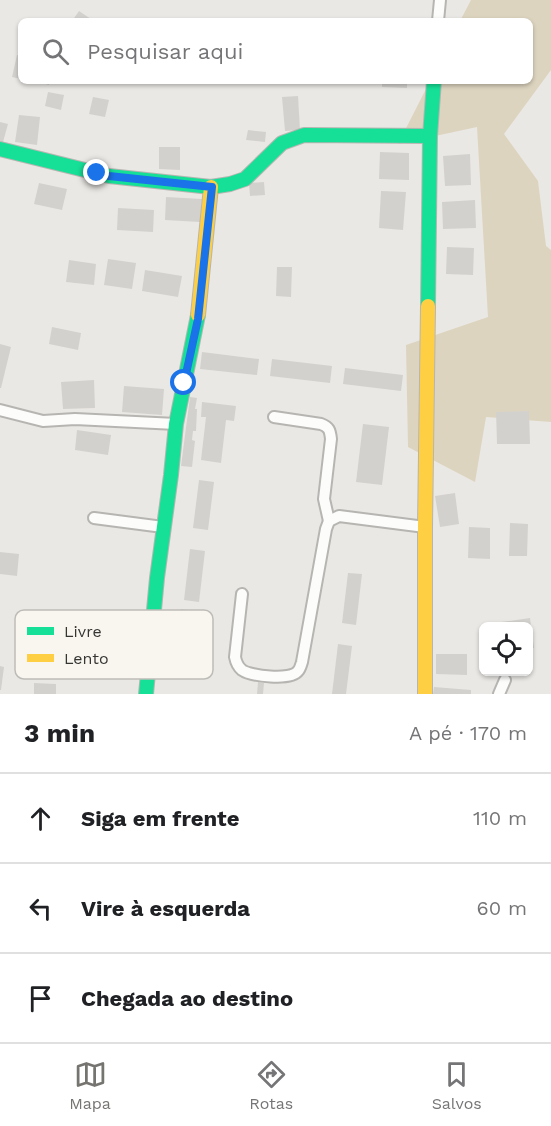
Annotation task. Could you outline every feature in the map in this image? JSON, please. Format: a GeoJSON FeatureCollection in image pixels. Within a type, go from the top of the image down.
{"type":"FeatureCollection","features":[{"type":"Feature","properties":{"kind":"street"},"geometry":{"type":"LineString","coordinates":[[438,18],[440,0]]}},
{"type":"Feature","properties":{"kind":"street"},"geometry":{"type":"LineString","coordinates":[[425,694],[430,136],[434,84]]}},
{"type":"Feature","properties":{"kind":"street"},"geometry":{"type":"LineString","coordinates":[[0,149],[109,176],[212,187],[245,179],[282,143],[304,135],[430,136]]}},
{"type":"Feature","properties":{"kind":"street"},"geometry":{"type":"LineString","coordinates":[[155,610],[176,424],[198,319],[212,187]]}},
{"type":"Feature","properties":{"kind":"street"},"geometry":{"type":"LineString","coordinates":[[0,410],[43,421],[75,419],[176,424]]}},
{"type":"Feature","properties":{"kind":"street"},"geometry":{"type":"LineString","coordinates":[[242,594],[235,657],[237,665],[249,673],[272,676],[283,677],[298,672],[302,662],[329,521],[324,499],[331,439],[330,431],[321,424],[274,417]]}},
{"type":"Feature","properties":{"kind":"street"},"geometry":{"type":"LineString","coordinates":[[329,521],[339,516],[425,527]]}},
{"type":"Feature","properties":{"kind":"street"},"geometry":{"type":"LineString","coordinates":[[94,518],[163,527]]}},
{"type":"Feature","properties":{"kind":"street"},"geometry":{"type":"LineString","coordinates":[[146,694],[148,679]]}},
{"type":"Feature","properties":{"kind":"street"},"geometry":{"type":"LineString","coordinates":[[499,694],[505,680]]}},
{"type":"Feature","properties":{"kind":"shaded area"},"geometry":{"type":"Polygon","coordinates":[[[471,0],[551,0],[551,70],[504,134],[538,181],[546,246],[551,250],[551,422],[486,417],[475,482],[408,447],[406,345],[488,317],[477,127],[398,144],[428,84],[533,84],[533,18],[462,18],[471,0]]]}},
{"type":"Feature","properties":{"kind":"building"},"geometry":{"type":"Polygon","coordinates":[[[79,11],[90,18],[74,18],[79,11]]]}},
{"type":"Feature","properties":{"kind":"building"},"geometry":{"type":"Polygon","coordinates":[[[17,55],[18,55],[18,78],[12,77],[17,55]]]}},
{"type":"Feature","properties":{"kind":"building"},"geometry":{"type":"Polygon","coordinates":[[[382,84],[407,84],[407,88],[382,87],[382,84]]]}},
{"type":"Feature","properties":{"kind":"building"},"geometry":{"type":"Polygon","coordinates":[[[48,92],[64,95],[61,110],[45,106],[48,92]]]}},
{"type":"Feature","properties":{"kind":"building"},"geometry":{"type":"Polygon","coordinates":[[[298,96],[300,130],[285,131],[282,97],[298,96]]]}},
{"type":"Feature","properties":{"kind":"building"},"geometry":{"type":"Polygon","coordinates":[[[93,97],[109,100],[105,117],[89,114],[93,97]]]}},
{"type":"Feature","properties":{"kind":"building"},"geometry":{"type":"Polygon","coordinates":[[[19,115],[40,117],[37,145],[15,142],[19,115]]]}},
{"type":"Feature","properties":{"kind":"building"},"geometry":{"type":"Polygon","coordinates":[[[0,122],[8,124],[3,142],[0,141],[0,122]]]}},
{"type":"Feature","properties":{"kind":"building"},"geometry":{"type":"Polygon","coordinates":[[[248,130],[266,132],[265,142],[246,140],[248,130]]]}},
{"type":"Feature","properties":{"kind":"building"},"geometry":{"type":"Polygon","coordinates":[[[159,147],[180,147],[180,170],[159,169],[159,147]]]}},
{"type":"Feature","properties":{"kind":"building"},"geometry":{"type":"Polygon","coordinates":[[[380,152],[409,153],[409,180],[379,179],[380,152]]]}},
{"type":"Feature","properties":{"kind":"building"},"geometry":{"type":"Polygon","coordinates":[[[470,154],[471,185],[445,186],[443,156],[470,154]]]}},
{"type":"Feature","properties":{"kind":"building"},"geometry":{"type":"Polygon","coordinates":[[[264,182],[265,195],[250,196],[249,183],[264,182]]]}},
{"type":"Feature","properties":{"kind":"building"},"geometry":{"type":"Polygon","coordinates":[[[39,183],[67,189],[62,210],[34,204],[39,183]]]}},
{"type":"Feature","properties":{"kind":"building"},"geometry":{"type":"Polygon","coordinates":[[[381,191],[406,192],[403,230],[379,228],[381,191]]]}},
{"type":"Feature","properties":{"kind":"building"},"geometry":{"type":"Polygon","coordinates":[[[166,197],[202,199],[200,222],[165,220],[166,197]]]}},
{"type":"Feature","properties":{"kind":"building"},"geometry":{"type":"Polygon","coordinates":[[[475,200],[476,228],[443,229],[442,202],[475,200]]]}},
{"type":"Feature","properties":{"kind":"building"},"geometry":{"type":"Polygon","coordinates":[[[118,208],[154,210],[153,232],[117,230],[118,208]]]}},
{"type":"Feature","properties":{"kind":"building"},"geometry":{"type":"Polygon","coordinates":[[[447,247],[474,248],[473,275],[446,274],[447,247]]]}},
{"type":"Feature","properties":{"kind":"building"},"geometry":{"type":"Polygon","coordinates":[[[108,259],[136,263],[132,289],[104,285],[108,259]]]}},
{"type":"Feature","properties":{"kind":"building"},"geometry":{"type":"Polygon","coordinates":[[[69,260],[96,264],[94,285],[66,282],[69,260]]]}},
{"type":"Feature","properties":{"kind":"building"},"geometry":{"type":"Polygon","coordinates":[[[277,267],[292,267],[291,297],[276,296],[277,267]]]}},
{"type":"Feature","properties":{"kind":"building"},"geometry":{"type":"Polygon","coordinates":[[[145,270],[182,276],[178,297],[142,291],[145,270]]]}},
{"type":"Feature","properties":{"kind":"building"},"geometry":{"type":"Polygon","coordinates":[[[52,327],[81,333],[78,350],[49,344],[52,327]]]}},
{"type":"Feature","properties":{"kind":"building"},"geometry":{"type":"Polygon","coordinates":[[[0,344],[11,347],[1,388],[0,388],[0,344]]]}},
{"type":"Feature","properties":{"kind":"building"},"geometry":{"type":"Polygon","coordinates":[[[202,352],[259,359],[257,375],[200,369],[202,352]]]}},
{"type":"Feature","properties":{"kind":"building"},"geometry":{"type":"Polygon","coordinates":[[[272,359],[332,366],[330,383],[270,376],[272,359]]]}},
{"type":"Feature","properties":{"kind":"building"},"geometry":{"type":"Polygon","coordinates":[[[345,368],[403,375],[401,391],[343,384],[345,368]]]}},
{"type":"Feature","properties":{"kind":"building"},"geometry":{"type":"Polygon","coordinates":[[[94,380],[95,408],[63,409],[61,382],[94,380]]]}},
{"type":"Feature","properties":{"kind":"building"},"geometry":{"type":"Polygon","coordinates":[[[124,386],[164,389],[162,415],[122,412],[124,386]]]}},
{"type":"Feature","properties":{"kind":"building"},"geometry":{"type":"Polygon","coordinates":[[[190,397],[197,398],[196,431],[193,431],[192,440],[195,441],[192,467],[181,466],[190,397]]]}},
{"type":"Feature","properties":{"kind":"building"},"geometry":{"type":"Polygon","coordinates":[[[202,402],[236,406],[234,421],[226,420],[221,463],[201,460],[206,417],[201,417],[202,402]]]}},
{"type":"Feature","properties":{"kind":"building"},"geometry":{"type":"Polygon","coordinates":[[[529,411],[530,444],[497,444],[496,412],[529,411]]]}},
{"type":"Feature","properties":{"kind":"building"},"geometry":{"type":"Polygon","coordinates":[[[363,424],[389,427],[382,485],[356,482],[363,424]]]}},
{"type":"Feature","properties":{"kind":"building"},"geometry":{"type":"Polygon","coordinates":[[[77,430],[111,435],[108,455],[75,450],[77,430]]]}},
{"type":"Feature","properties":{"kind":"building"},"geometry":{"type":"Polygon","coordinates":[[[199,480],[214,482],[208,530],[193,528],[199,480]]]}},
{"type":"Feature","properties":{"kind":"building"},"geometry":{"type":"Polygon","coordinates":[[[455,493],[459,524],[440,527],[435,496],[455,493]]]}},
{"type":"Feature","properties":{"kind":"building"},"geometry":{"type":"Polygon","coordinates":[[[510,523],[528,524],[527,556],[509,556],[510,523]]]}},
{"type":"Feature","properties":{"kind":"building"},"geometry":{"type":"Polygon","coordinates":[[[469,527],[490,528],[490,559],[468,558],[469,527]]]}},
{"type":"Feature","properties":{"kind":"building"},"geometry":{"type":"Polygon","coordinates":[[[190,549],[205,551],[199,602],[184,600],[190,549]]]}},
{"type":"Feature","properties":{"kind":"building"},"geometry":{"type":"Polygon","coordinates":[[[0,552],[19,554],[17,576],[0,574],[0,552]]]}},
{"type":"Feature","properties":{"kind":"building"},"geometry":{"type":"Polygon","coordinates":[[[348,573],[362,574],[356,625],[342,623],[348,573]]]}},
{"type":"Feature","properties":{"kind":"building"},"geometry":{"type":"Polygon","coordinates":[[[530,618],[531,622],[502,622],[530,618]]]}},
{"type":"Feature","properties":{"kind":"building"},"geometry":{"type":"Polygon","coordinates":[[[338,644],[352,646],[346,694],[332,694],[338,644]]]}},
{"type":"Feature","properties":{"kind":"building"},"geometry":{"type":"Polygon","coordinates":[[[436,654],[467,654],[467,675],[436,674],[436,654]]]}},
{"type":"Feature","properties":{"kind":"building"},"geometry":{"type":"Polygon","coordinates":[[[0,666],[4,667],[1,690],[0,690],[0,666]]]}},
{"type":"Feature","properties":{"kind":"building"},"geometry":{"type":"Polygon","coordinates":[[[258,682],[264,683],[263,694],[257,694],[258,682]]]}},
{"type":"Feature","properties":{"kind":"building"},"geometry":{"type":"Polygon","coordinates":[[[34,683],[56,684],[56,694],[34,694],[34,683]]]}},
{"type":"Feature","properties":{"kind":"building"},"geometry":{"type":"Polygon","coordinates":[[[434,687],[471,690],[471,694],[433,694],[434,687]]]}},
{"type":"Feature","properties":{"kind":"traffic: fast"},"geometry":{"type":"LineString","coordinates":[[428,306],[430,136],[434,84]]}},
{"type":"Feature","properties":{"kind":"traffic: fast"},"geometry":{"type":"LineString","coordinates":[[0,149],[109,176],[211,187],[245,179],[282,143],[304,135],[430,136]]}},
{"type":"Feature","properties":{"kind":"traffic: fast"},"geometry":{"type":"LineString","coordinates":[[154,610],[176,424],[198,315]]}},
{"type":"Feature","properties":{"kind":"traffic: fast"},"geometry":{"type":"LineString","coordinates":[[146,694],[147,679]]}},
{"type":"Feature","properties":{"kind":"traffic: slow"},"geometry":{"type":"LineString","coordinates":[[198,315],[211,187]]}},
{"type":"Feature","properties":{"kind":"traffic: slow"},"geometry":{"type":"LineString","coordinates":[[425,694],[428,306]]}},
{"type":"Feature","properties":{"kind":"route"},"geometry":{"type":"LineString","coordinates":[[97,173],[212,187],[198,319],[184,383]]}}]}
